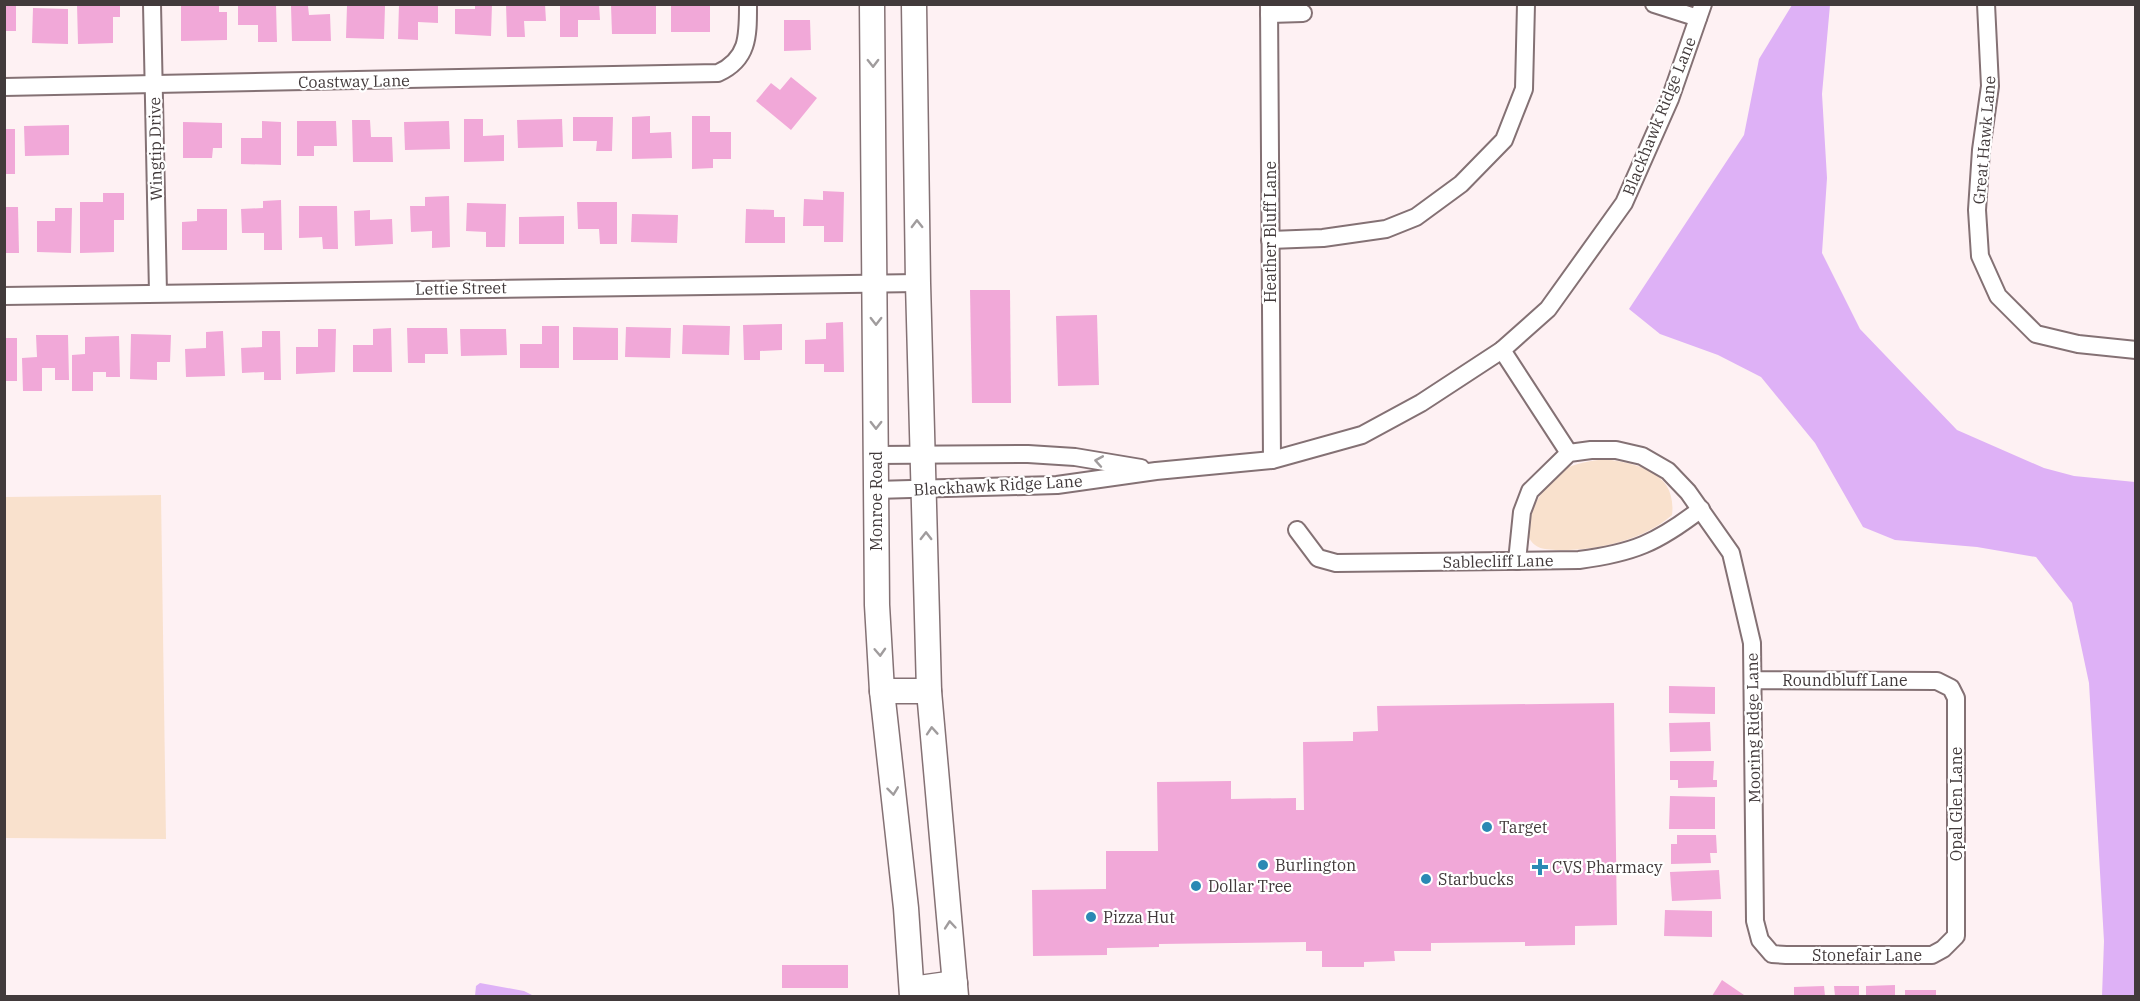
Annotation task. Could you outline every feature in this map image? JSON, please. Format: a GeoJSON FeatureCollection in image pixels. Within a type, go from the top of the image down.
{"type":"FeatureCollection","features":[{"type":"Feature","properties":{"kind":"main road","name":"Monroe Road"},"geometry":{"type":"LineString","coordinates":[[872,4],[876,283],[875,490],[882,692],[906,908],[912,993]]}},
{"type":"Feature","properties":{"kind":"main road"},"geometry":{"type":"LineString","coordinates":[[912,993],[955,990],[929,691],[926,489],[918,283],[914,4]]}},
{"type":"Feature","properties":{"kind":"main road"},"geometry":{"type":"LineString","coordinates":[[882,692],[929,691]]}},
{"type":"Feature","properties":{"kind":"street","name":"Wingtip Drive"},"geometry":{"type":"LineString","coordinates":[[152,4],[158,292]]}},
{"type":"Feature","properties":{"kind":"street","name":"Coastway Lane"},"geometry":{"type":"LineString","coordinates":[[4,87],[718,73],[733,66],[744,49],[748,29],[748,4]]}},
{"type":"Feature","properties":{"kind":"street"},"geometry":{"type":"LineString","coordinates":[[1270,240],[1323,238],[1386,229],[1416,217],[1461,184],[1504,140],[1524,89],[1526,4]]}},
{"type":"Feature","properties":{"kind":"street"},"geometry":{"type":"LineString","coordinates":[[1654,4],[1701,11]]}},
{"type":"Feature","properties":{"kind":"street","name":"Great Hawk Lane"},"geometry":{"type":"LineString","coordinates":[[1986,4],[1990,87],[1979,190],[1980,256],[1998,296],[2036,334],[2078,344],[2136,350]]}},
{"type":"Feature","properties":{"kind":"street"},"geometry":{"type":"LineString","coordinates":[[1269,9],[1303,13]]}},
{"type":"Feature","properties":{"kind":"street","name":"Heather Bluff Lane"},"geometry":{"type":"LineString","coordinates":[[1269,9],[1272,460]]}},
{"type":"Feature","properties":{"kind":"street","name":"Blackhawk Ridge Lane"},"geometry":{"type":"LineString","coordinates":[[875,490],[1057,485],[1156,471],[1272,460],[1362,435],[1421,403],[1502,350],[1548,309],[1624,203],[1670,99],[1701,11]]}},
{"type":"Feature","properties":{"kind":"street","name":"Lettie Street"},"geometry":{"type":"LineString","coordinates":[[4,296],[158,292],[918,283]]}},
{"type":"Feature","properties":{"kind":"street"},"geometry":{"type":"LineString","coordinates":[[1502,350],[1569,453],[1530,491],[1522,513],[1517,561]]}},
{"type":"Feature","properties":{"kind":"street","name":"Mooring Ridge Lane"},"geometry":{"type":"LineString","coordinates":[[1569,453],[1616,450],[1642,456],[1668,471],[1701,510],[1731,553],[1752,643],[1755,921],[1760,940],[1772,954]]}},
{"type":"Feature","properties":{"kind":"street","name":"Blackhawk Ridge Lane"},"geometry":{"type":"LineString","coordinates":[[876,455],[1075,457],[1156,471]]}},
{"type":"Feature","properties":{"kind":"street","name":"Sablecliff Lane"},"geometry":{"type":"LineString","coordinates":[[1297,530],[1317,558],[1336,563],[1579,560],[1615,555],[1652,544],[1701,510]]}},
{"type":"Feature","properties":{"kind":"street","name":"Roundbluff Lane"},"geometry":{"type":"LineString","coordinates":[[1753,680],[1937,681]]}},
{"type":"Feature","properties":{"kind":"street","name":"Opal Glen Lane"},"geometry":{"type":"LineString","coordinates":[[1937,681],[1951,688],[1956,699],[1956,936]]}},
{"type":"Feature","properties":{"kind":"street","name":"Stonefair Lane"},"geometry":{"type":"LineString","coordinates":[[1772,954],[1932,955],[1943,949],[1956,936]]}},
{"type":"Feature","properties":{"kind":"shaded area"},"geometry":{"type":"Polygon","coordinates":[[[1792,5],[1830,5],[1822,94],[1827,178],[1822,253],[1860,329],[1957,430],[2044,468],[2074,476],[2135,482],[2135,996],[2102,996],[2104,941],[2089,683],[2072,603],[2036,557],[1977,547],[1895,540],[1863,527],[1815,443],[1761,377],[1718,355],[1660,334],[1629,309],[1744,135],[1759,59],[1792,5]]]}},
{"type":"Feature","properties":{"kind":"shaded area"},"geometry":{"type":"Polygon","coordinates":[[[1605,459],[1631,464],[1654,473],[1669,489],[1672,515],[1647,532],[1618,543],[1571,550],[1537,547],[1529,538],[1528,528],[1534,506],[1548,485],[1566,468],[1605,459]]]}},
{"type":"Feature","properties":{"kind":"shaded area"},"geometry":{"type":"Polygon","coordinates":[[[161,495],[166,839],[5,838],[5,497],[161,495]]]}},
{"type":"Feature","properties":{"kind":"shaded area"},"geometry":{"type":"Polygon","coordinates":[[[480,983],[524,991],[534,996],[475,996],[476,986],[480,983]]]}},
{"type":"Feature","properties":{"kind":"building"},"geometry":{"type":"Polygon","coordinates":[[[4,4],[16,4],[16,31],[4,31],[4,4]]]}},
{"type":"Feature","properties":{"kind":"building"},"geometry":{"type":"Polygon","coordinates":[[[77,4],[120,4],[120,17],[113,17],[113,43],[78,44],[77,4]]]}},
{"type":"Feature","properties":{"kind":"building"},"geometry":{"type":"Polygon","coordinates":[[[181,4],[219,4],[219,12],[227,12],[227,40],[181,41],[181,4]]]}},
{"type":"Feature","properties":{"kind":"building"},"geometry":{"type":"Polygon","coordinates":[[[238,4],[276,4],[277,42],[258,42],[258,25],[238,25],[238,4]]]}},
{"type":"Feature","properties":{"kind":"building"},"geometry":{"type":"Polygon","coordinates":[[[399,4],[438,4],[438,23],[418,22],[418,40],[398,39],[399,4]]]}},
{"type":"Feature","properties":{"kind":"building"},"geometry":{"type":"Polygon","coordinates":[[[475,4],[492,4],[491,36],[455,34],[455,9],[475,9],[475,4]]]}},
{"type":"Feature","properties":{"kind":"building"},"geometry":{"type":"Polygon","coordinates":[[[506,4],[545,4],[546,21],[524,21],[525,37],[507,37],[506,4]]]}},
{"type":"Feature","properties":{"kind":"building"},"geometry":{"type":"Polygon","coordinates":[[[560,4],[599,4],[600,20],[578,20],[578,37],[560,37],[560,4]]]}},
{"type":"Feature","properties":{"kind":"building"},"geometry":{"type":"Polygon","coordinates":[[[347,5],[385,6],[384,39],[346,38],[347,5]]]}},
{"type":"Feature","properties":{"kind":"building"},"geometry":{"type":"Polygon","coordinates":[[[611,5],[656,5],[656,34],[612,34],[611,5]]]}},
{"type":"Feature","properties":{"kind":"building"},"geometry":{"type":"Polygon","coordinates":[[[671,5],[710,5],[710,32],[671,32],[671,5]]]}},
{"type":"Feature","properties":{"kind":"building"},"geometry":{"type":"Polygon","coordinates":[[[291,6],[308,6],[309,15],[330,14],[331,41],[292,41],[291,6]]]}},
{"type":"Feature","properties":{"kind":"building"},"geometry":{"type":"Polygon","coordinates":[[[33,8],[68,9],[68,44],[32,43],[33,8]]]}},
{"type":"Feature","properties":{"kind":"building"},"geometry":{"type":"Polygon","coordinates":[[[784,20],[810,20],[811,50],[784,51],[784,20]]]}},
{"type":"Feature","properties":{"kind":"building"},"geometry":{"type":"Polygon","coordinates":[[[791,77],[817,98],[791,130],[756,101],[771,83],[780,90],[791,77]]]}},
{"type":"Feature","properties":{"kind":"building"},"geometry":{"type":"Polygon","coordinates":[[[650,116],[650,133],[671,132],[672,158],[632,159],[632,117],[650,116]]]}},
{"type":"Feature","properties":{"kind":"building"},"geometry":{"type":"Polygon","coordinates":[[[692,116],[710,116],[710,132],[731,132],[731,159],[713,159],[713,168],[692,169],[692,116]]]}},
{"type":"Feature","properties":{"kind":"building"},"geometry":{"type":"Polygon","coordinates":[[[573,117],[613,117],[612,151],[596,151],[597,141],[573,141],[573,117]]]}},
{"type":"Feature","properties":{"kind":"building"},"geometry":{"type":"Polygon","coordinates":[[[464,119],[483,119],[483,136],[504,135],[504,161],[464,162],[464,119]]]}},
{"type":"Feature","properties":{"kind":"building"},"geometry":{"type":"Polygon","coordinates":[[[562,119],[563,147],[518,148],[517,120],[562,119]]]}},
{"type":"Feature","properties":{"kind":"building"},"geometry":{"type":"Polygon","coordinates":[[[352,120],[370,120],[371,137],[392,137],[393,162],[353,162],[352,120]]]}},
{"type":"Feature","properties":{"kind":"building"},"geometry":{"type":"Polygon","coordinates":[[[262,121],[281,122],[281,165],[241,164],[241,138],[262,138],[262,121]]]}},
{"type":"Feature","properties":{"kind":"building"},"geometry":{"type":"Polygon","coordinates":[[[297,121],[336,121],[337,146],[314,146],[314,156],[297,156],[297,121]]]}},
{"type":"Feature","properties":{"kind":"building"},"geometry":{"type":"Polygon","coordinates":[[[449,121],[450,149],[405,150],[404,122],[449,121]]]}},
{"type":"Feature","properties":{"kind":"building"},"geometry":{"type":"Polygon","coordinates":[[[183,122],[222,123],[222,148],[213,148],[212,158],[183,158],[183,122]]]}},
{"type":"Feature","properties":{"kind":"building"},"geometry":{"type":"Polygon","coordinates":[[[69,125],[69,155],[25,156],[24,126],[69,125]]]}},
{"type":"Feature","properties":{"kind":"building"},"geometry":{"type":"Polygon","coordinates":[[[4,129],[15,129],[15,174],[4,174],[4,129]]]}},
{"type":"Feature","properties":{"kind":"building"},"geometry":{"type":"Polygon","coordinates":[[[823,191],[844,192],[843,242],[824,242],[824,226],[803,226],[804,199],[823,200],[823,191]]]}},
{"type":"Feature","properties":{"kind":"building"},"geometry":{"type":"Polygon","coordinates":[[[103,193],[124,193],[124,220],[114,220],[114,252],[80,253],[80,202],[103,202],[103,193]]]}},
{"type":"Feature","properties":{"kind":"building"},"geometry":{"type":"Polygon","coordinates":[[[449,196],[450,247],[432,248],[432,231],[411,232],[410,206],[425,206],[425,197],[449,196]]]}},
{"type":"Feature","properties":{"kind":"building"},"geometry":{"type":"Polygon","coordinates":[[[281,200],[282,250],[264,250],[264,233],[242,233],[241,209],[263,208],[263,201],[281,200]]]}},
{"type":"Feature","properties":{"kind":"building"},"geometry":{"type":"Polygon","coordinates":[[[577,202],[617,202],[617,244],[600,244],[599,229],[578,229],[577,202]]]}},
{"type":"Feature","properties":{"kind":"building"},"geometry":{"type":"Polygon","coordinates":[[[467,203],[506,204],[505,247],[486,247],[486,232],[466,231],[467,203]]]}},
{"type":"Feature","properties":{"kind":"building"},"geometry":{"type":"Polygon","coordinates":[[[299,206],[337,206],[338,249],[323,249],[322,237],[299,238],[299,206]]]}},
{"type":"Feature","properties":{"kind":"building"},"geometry":{"type":"Polygon","coordinates":[[[4,207],[18,207],[19,253],[4,253],[4,207]]]}},
{"type":"Feature","properties":{"kind":"building"},"geometry":{"type":"Polygon","coordinates":[[[55,208],[72,208],[71,253],[37,252],[37,221],[55,221],[55,208]]]}},
{"type":"Feature","properties":{"kind":"building"},"geometry":{"type":"Polygon","coordinates":[[[197,209],[227,209],[227,250],[182,250],[182,222],[197,221],[197,209]]]}},
{"type":"Feature","properties":{"kind":"building"},"geometry":{"type":"Polygon","coordinates":[[[746,209],[774,210],[774,217],[785,217],[785,243],[745,243],[746,209]]]}},
{"type":"Feature","properties":{"kind":"building"},"geometry":{"type":"Polygon","coordinates":[[[370,210],[370,220],[392,219],[393,244],[355,246],[354,211],[370,210]]]}},
{"type":"Feature","properties":{"kind":"building"},"geometry":{"type":"Polygon","coordinates":[[[632,214],[678,215],[677,243],[631,242],[632,214]]]}},
{"type":"Feature","properties":{"kind":"building"},"geometry":{"type":"Polygon","coordinates":[[[564,216],[564,244],[519,244],[519,217],[564,216]]]}},
{"type":"Feature","properties":{"kind":"building"},"geometry":{"type":"Polygon","coordinates":[[[970,290],[1010,290],[1011,403],[972,403],[970,290]]]}},
{"type":"Feature","properties":{"kind":"building"},"geometry":{"type":"Polygon","coordinates":[[[1097,315],[1099,385],[1058,386],[1056,316],[1097,315]]]}},
{"type":"Feature","properties":{"kind":"building"},"geometry":{"type":"Polygon","coordinates":[[[843,322],[844,372],[824,372],[824,364],[805,364],[805,340],[826,339],[826,323],[843,322]]]}},
{"type":"Feature","properties":{"kind":"building"},"geometry":{"type":"Polygon","coordinates":[[[782,324],[782,350],[760,351],[760,360],[744,360],[743,325],[782,324]]]}},
{"type":"Feature","properties":{"kind":"building"},"geometry":{"type":"Polygon","coordinates":[[[683,325],[730,326],[729,355],[682,354],[683,325]]]}},
{"type":"Feature","properties":{"kind":"building"},"geometry":{"type":"Polygon","coordinates":[[[542,326],[559,326],[559,368],[520,368],[520,344],[542,344],[542,326]]]}},
{"type":"Feature","properties":{"kind":"building"},"geometry":{"type":"Polygon","coordinates":[[[573,327],[618,328],[618,360],[573,360],[573,327]]]}},
{"type":"Feature","properties":{"kind":"building"},"geometry":{"type":"Polygon","coordinates":[[[626,327],[671,328],[670,358],[625,357],[626,327]]]}},
{"type":"Feature","properties":{"kind":"building"},"geometry":{"type":"Polygon","coordinates":[[[391,328],[392,372],[353,372],[353,345],[373,345],[373,329],[391,328]]]}},
{"type":"Feature","properties":{"kind":"building"},"geometry":{"type":"Polygon","coordinates":[[[407,328],[447,328],[448,354],[425,354],[425,363],[408,363],[407,328]]]}},
{"type":"Feature","properties":{"kind":"building"},"geometry":{"type":"Polygon","coordinates":[[[318,329],[336,329],[335,372],[296,374],[296,347],[318,347],[318,329]]]}},
{"type":"Feature","properties":{"kind":"building"},"geometry":{"type":"Polygon","coordinates":[[[460,329],[506,329],[507,355],[461,356],[460,329]]]}},
{"type":"Feature","properties":{"kind":"building"},"geometry":{"type":"Polygon","coordinates":[[[223,331],[225,376],[186,377],[185,349],[206,348],[206,332],[223,331]]]}},
{"type":"Feature","properties":{"kind":"building"},"geometry":{"type":"Polygon","coordinates":[[[262,331],[280,331],[281,380],[264,380],[264,372],[242,373],[241,348],[262,347],[262,331]]]}},
{"type":"Feature","properties":{"kind":"building"},"geometry":{"type":"Polygon","coordinates":[[[131,334],[171,335],[170,362],[157,362],[157,380],[130,379],[131,334]]]}},
{"type":"Feature","properties":{"kind":"building"},"geometry":{"type":"Polygon","coordinates":[[[36,335],[68,335],[69,380],[55,380],[55,368],[42,368],[42,391],[23,391],[22,358],[37,357],[36,335]]]}},
{"type":"Feature","properties":{"kind":"building"},"geometry":{"type":"Polygon","coordinates":[[[119,336],[120,377],[106,377],[106,372],[93,372],[93,391],[72,391],[72,355],[85,354],[85,337],[119,336]]]}},
{"type":"Feature","properties":{"kind":"building"},"geometry":{"type":"Polygon","coordinates":[[[4,338],[17,338],[17,381],[4,381],[4,338]]]}},
{"type":"Feature","properties":{"kind":"building"},"geometry":{"type":"Polygon","coordinates":[[[1669,686],[1715,687],[1715,714],[1669,713],[1669,686]]]}},
{"type":"Feature","properties":{"kind":"building"},"geometry":{"type":"Polygon","coordinates":[[[1614,703],[1617,925],[1575,926],[1575,945],[1525,946],[1525,942],[1431,943],[1431,951],[1394,951],[1395,961],[1364,962],[1364,967],[1322,967],[1322,951],[1306,951],[1306,942],[1159,944],[1159,947],[1107,948],[1107,955],[1033,956],[1032,890],[1106,889],[1106,851],[1158,851],[1157,782],[1231,781],[1231,799],[1296,798],[1296,810],[1304,810],[1303,742],[1353,741],[1353,732],[1378,731],[1377,706],[1614,703]]]}},
{"type":"Feature","properties":{"kind":"building"},"geometry":{"type":"Polygon","coordinates":[[[1710,722],[1711,751],[1670,752],[1669,723],[1710,722]]]}},
{"type":"Feature","properties":{"kind":"building"},"geometry":{"type":"Polygon","coordinates":[[[1670,761],[1714,761],[1713,780],[1717,780],[1717,787],[1678,788],[1678,780],[1670,780],[1670,761]]]}},
{"type":"Feature","properties":{"kind":"building"},"geometry":{"type":"Polygon","coordinates":[[[1670,796],[1715,797],[1715,829],[1669,829],[1670,796]]]}},
{"type":"Feature","properties":{"kind":"building"},"geometry":{"type":"Polygon","coordinates":[[[1677,835],[1716,835],[1717,853],[1710,853],[1711,863],[1671,864],[1671,844],[1677,844],[1677,835]]]}},
{"type":"Feature","properties":{"kind":"building"},"geometry":{"type":"Polygon","coordinates":[[[1719,870],[1721,899],[1672,901],[1670,872],[1719,870]]]}},
{"type":"Feature","properties":{"kind":"building"},"geometry":{"type":"Polygon","coordinates":[[[1665,910],[1712,911],[1712,937],[1664,936],[1665,910]]]}},
{"type":"Feature","properties":{"kind":"building"},"geometry":{"type":"Polygon","coordinates":[[[782,965],[848,965],[848,988],[782,988],[782,965]]]}},
{"type":"Feature","properties":{"kind":"building"},"geometry":{"type":"Polygon","coordinates":[[[1722,980],[1744,995],[1712,996],[1722,980]]]}},
{"type":"Feature","properties":{"kind":"building"},"geometry":{"type":"Polygon","coordinates":[[[1895,985],[1895,996],[1866,996],[1866,986],[1895,985]]]}},
{"type":"Feature","properties":{"kind":"building"},"geometry":{"type":"Polygon","coordinates":[[[1824,986],[1825,996],[1794,996],[1794,987],[1824,986]]]}},
{"type":"Feature","properties":{"kind":"building"},"geometry":{"type":"Polygon","coordinates":[[[1834,986],[1859,986],[1859,996],[1835,996],[1834,986]]]}},
{"type":"Feature","properties":{"kind":"building"},"geometry":{"type":"Polygon","coordinates":[[[1905,990],[1936,990],[1936,996],[1905,996],[1905,990]]]}},
{"type":"Feature","properties":{"kind":"place","name":"Target"},"geometry":{"type":"Point","coordinates":[1487,827]}},
{"type":"Feature","properties":{"kind":"place","name":"Burlington"},"geometry":{"type":"Point","coordinates":[1263,865]}},
{"type":"Feature","properties":{"kind":"place","name":"CVS Pharmacy"},"geometry":{"type":"Point","coordinates":[1540,867]}},
{"type":"Feature","properties":{"kind":"place","name":"Starbucks"},"geometry":{"type":"Point","coordinates":[1426,879]}},
{"type":"Feature","properties":{"kind":"place","name":"Dollar Tree"},"geometry":{"type":"Point","coordinates":[1196,886]}},
{"type":"Feature","properties":{"kind":"place","name":"Pizza Hut"},"geometry":{"type":"Point","coordinates":[1091,917]}}]}
